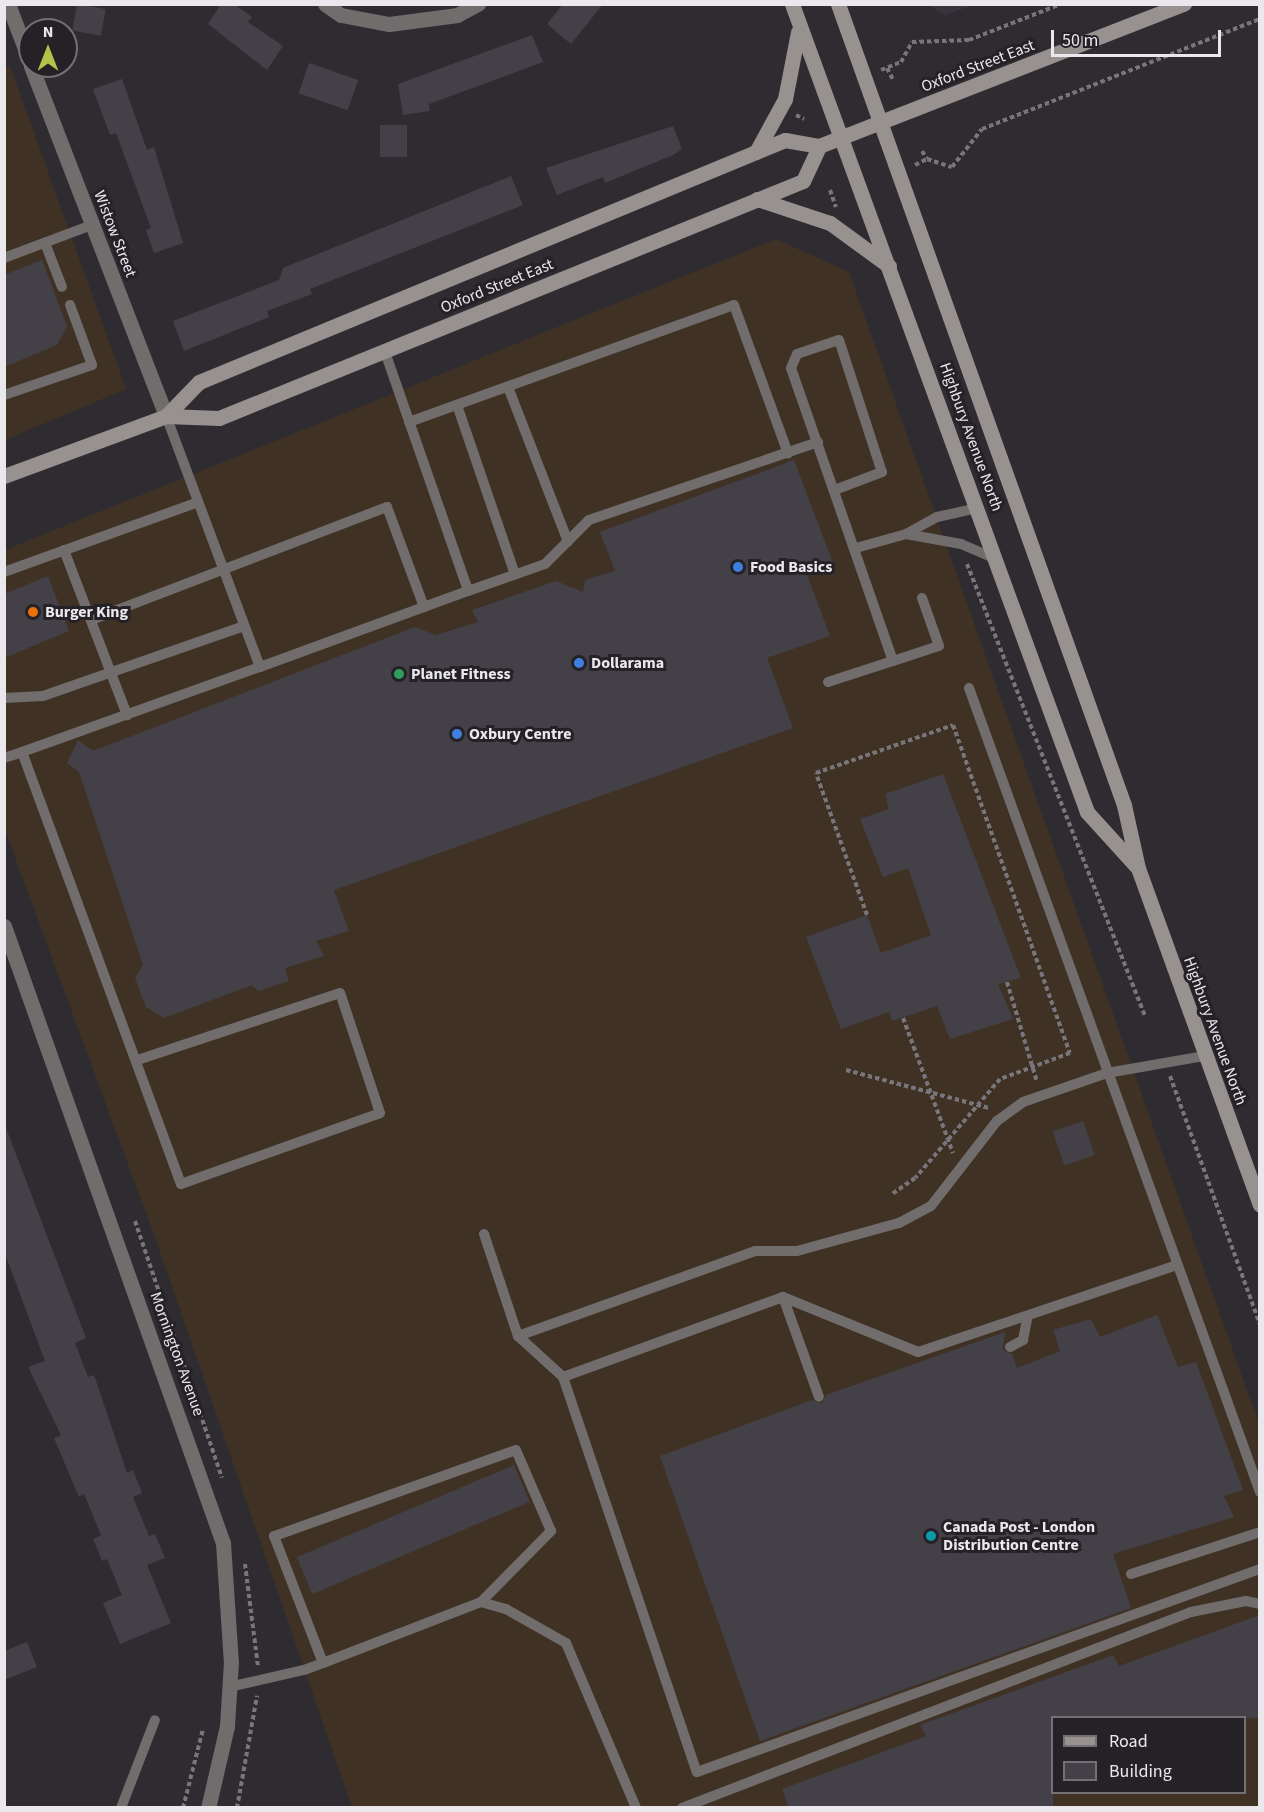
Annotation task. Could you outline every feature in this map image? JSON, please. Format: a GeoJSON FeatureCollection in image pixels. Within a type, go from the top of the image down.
{"type":"FeatureCollection","features":[{"type":"Feature","properties":{"kind":"main road","name":"Highbury Avenue North"},"geometry":{"type":"LineString","coordinates":[[792,4],[978,508],[994,558],[1087,812],[1138,868]]}},
{"type":"Feature","properties":{"kind":"main road","name":"Highbury Avenue North"},"geometry":{"type":"LineString","coordinates":[[838,4],[861,78],[1124,805],[1138,868],[1204,1056],[1260,1205]]}},
{"type":"Feature","properties":{"kind":"main road","name":"Oxford Street East"},"geometry":{"type":"LineString","coordinates":[[166,416],[199,382],[785,140],[819,146],[840,139],[1184,4]]}},
{"type":"Feature","properties":{"kind":"main road"},"geometry":{"type":"LineString","coordinates":[[756,152],[792,78],[798,23]]}},
{"type":"Feature","properties":{"kind":"main road","name":"Oxford Street East"},"geometry":{"type":"LineString","coordinates":[[4,476],[166,416],[219,418],[385,352],[803,181],[819,146]]}},
{"type":"Feature","properties":{"kind":"main road"},"geometry":{"type":"LineString","coordinates":[[757,198],[830,223],[890,267]]}},
{"type":"Feature","properties":{"kind":"street","name":"Wistow Street"},"geometry":{"type":"LineString","coordinates":[[8,4],[18,30]]}},
{"type":"Feature","properties":{"kind":"street"},"geometry":{"type":"LineString","coordinates":[[325,4],[341,15],[389,24],[457,15],[478,4]]}},
{"type":"Feature","properties":{"kind":"street","name":"Wistow Street"},"geometry":{"type":"LineString","coordinates":[[36,78],[166,416]]}},
{"type":"Feature","properties":{"kind":"street","name":"Mornington Avenue"},"geometry":{"type":"LineString","coordinates":[[4,926],[223,1543],[229,1687],[208,1808]]}},
{"type":"Feature","properties":{"kind":"lane"},"geometry":{"type":"LineString","coordinates":[[4,258],[92,225]]}},
{"type":"Feature","properties":{"kind":"lane"},"geometry":{"type":"LineString","coordinates":[[45,243],[62,287]]}},
{"type":"Feature","properties":{"kind":"lane"},"geometry":{"type":"LineString","coordinates":[[4,395],[92,365],[70,305]]}},
{"type":"Feature","properties":{"kind":"lane"},"geometry":{"type":"LineString","coordinates":[[409,422],[734,305],[788,453]]}},
{"type":"Feature","properties":{"kind":"lane"},"geometry":{"type":"LineString","coordinates":[[837,489],[882,472],[839,340],[796,354],[791,368],[837,489],[893,662]]}},
{"type":"Feature","properties":{"kind":"lane"},"geometry":{"type":"LineString","coordinates":[[385,352],[468,591]]}},
{"type":"Feature","properties":{"kind":"lane"},"geometry":{"type":"LineString","coordinates":[[508,387],[568,542]]}},
{"type":"Feature","properties":{"kind":"lane"},"geometry":{"type":"LineString","coordinates":[[457,405],[515,574]]}},
{"type":"Feature","properties":{"kind":"lane"},"geometry":{"type":"LineString","coordinates":[[166,416],[260,668]]}},
{"type":"Feature","properties":{"kind":"lane"},"geometry":{"type":"LineString","coordinates":[[4,758],[545,564],[590,520],[818,442]]}},
{"type":"Feature","properties":{"kind":"lane"},"geometry":{"type":"LineString","coordinates":[[4,572],[198,502]]}},
{"type":"Feature","properties":{"kind":"lane"},"geometry":{"type":"LineString","coordinates":[[91,620],[387,507],[424,607]]}},
{"type":"Feature","properties":{"kind":"lane"},"geometry":{"type":"LineString","coordinates":[[856,548],[906,534],[937,517],[978,508]]}},
{"type":"Feature","properties":{"kind":"lane"},"geometry":{"type":"LineString","coordinates":[[906,534],[961,544],[994,558]]}},
{"type":"Feature","properties":{"kind":"lane"},"geometry":{"type":"LineString","coordinates":[[63,550],[127,715]]}},
{"type":"Feature","properties":{"kind":"lane"},"geometry":{"type":"LineString","coordinates":[[828,682],[939,646],[922,598]]}},
{"type":"Feature","properties":{"kind":"lane"},"geometry":{"type":"LineString","coordinates":[[4,698],[43,696],[244,626]]}},
{"type":"Feature","properties":{"kind":"lane"},"geometry":{"type":"LineString","coordinates":[[969,688],[1260,1492]]}},
{"type":"Feature","properties":{"kind":"lane"},"geometry":{"type":"LineString","coordinates":[[22,752],[181,1184],[380,1113],[340,993],[137,1060]]}},
{"type":"Feature","properties":{"kind":"lane"},"geometry":{"type":"LineString","coordinates":[[518,1336],[755,1251],[797,1251],[899,1223],[932,1206],[997,1121],[1023,1102],[1107,1073],[1204,1056]]}},
{"type":"Feature","properties":{"kind":"lane"},"geometry":{"type":"LineString","coordinates":[[484,1234],[518,1336],[563,1377],[697,1772],[1260,1569]]}},
{"type":"Feature","properties":{"kind":"lane"},"geometry":{"type":"LineString","coordinates":[[563,1377],[783,1298],[918,1352],[1177,1265]]}},
{"type":"Feature","properties":{"kind":"lane"},"geometry":{"type":"LineString","coordinates":[[783,1298],[819,1397]]}},
{"type":"Feature","properties":{"kind":"lane"},"geometry":{"type":"LineString","coordinates":[[1010,1347],[1023,1340],[1028,1315]]}},
{"type":"Feature","properties":{"kind":"lane"},"geometry":{"type":"LineString","coordinates":[[229,1687],[323,1663],[481,1602],[551,1531],[516,1450],[274,1536],[323,1663]]}},
{"type":"Feature","properties":{"kind":"lane"},"geometry":{"type":"LineString","coordinates":[[1131,1574],[1260,1532]]}},
{"type":"Feature","properties":{"kind":"lane"},"geometry":{"type":"LineString","coordinates":[[682,1808],[1191,1612],[1246,1601],[1260,1604]]}},
{"type":"Feature","properties":{"kind":"lane"},"geometry":{"type":"LineString","coordinates":[[481,1602],[506,1609],[566,1643],[636,1808]]}},
{"type":"Feature","properties":{"kind":"lane"},"geometry":{"type":"LineString","coordinates":[[121,1808],[156,1720]]}},
{"type":"Feature","properties":{"kind":"path"},"geometry":{"type":"LineString","coordinates":[[861,78],[901,62],[912,42],[969,40],[1061,4]]}},
{"type":"Feature","properties":{"kind":"path"},"geometry":{"type":"LineString","coordinates":[[922,151],[927,159],[952,167],[982,129],[1260,19]]}},
{"type":"Feature","properties":{"kind":"path"},"geometry":{"type":"LineString","coordinates":[[886,68],[893,80]]}},
{"type":"Feature","properties":{"kind":"path"},"geometry":{"type":"LineString","coordinates":[[896,172],[927,159]]}},
{"type":"Feature","properties":{"kind":"path"},"geometry":{"type":"LineString","coordinates":[[830,190],[838,211]]}},
{"type":"Feature","properties":{"kind":"path"},"geometry":{"type":"LineString","coordinates":[[965,558],[1145,1016]]}},
{"type":"Feature","properties":{"kind":"path"},"geometry":{"type":"LineString","coordinates":[[867,915],[816,772],[953,725],[1070,1053],[1032,1064],[1000,1079],[973,1105],[915,1178],[891,1195]]}},
{"type":"Feature","properties":{"kind":"path"},"geometry":{"type":"LineString","coordinates":[[1007,982],[1037,1083]]}},
{"type":"Feature","properties":{"kind":"path"},"geometry":{"type":"LineString","coordinates":[[903,1018],[955,1156]]}},
{"type":"Feature","properties":{"kind":"path"},"geometry":{"type":"LineString","coordinates":[[846,1070],[993,1109]]}},
{"type":"Feature","properties":{"kind":"path"},"geometry":{"type":"LineString","coordinates":[[1170,1075],[1260,1325]]}},
{"type":"Feature","properties":{"kind":"path"},"geometry":{"type":"LineString","coordinates":[[237,1808],[258,1692]]}},
{"type":"Feature","properties":{"kind":"path"},"geometry":{"type":"LineString","coordinates":[[183,1808],[203,1729]]}},
{"type":"Feature","properties":{"kind":"shaded area"},"geometry":{"type":"Polygon","coordinates":[[[929,5],[973,5],[945,15],[929,5]]]}},
{"type":"Feature","properties":{"kind":"shaded area"},"geometry":{"type":"Polygon","coordinates":[[[10,66],[126,389],[5,440],[4,68],[10,66]]]}},
{"type":"Feature","properties":{"kind":"shaded area"},"geometry":{"type":"Polygon","coordinates":[[[776,239],[849,272],[1259,1424],[1259,1807],[352,1807],[157,1243],[5,830],[5,550],[776,239]]]}},
{"type":"Feature","properties":{"kind":"building"},"geometry":{"type":"Polygon","coordinates":[[[77,4],[106,9],[101,36],[78,32],[78,18],[75,18],[77,4]]]}},
{"type":"Feature","properties":{"kind":"building"},"geometry":{"type":"Polygon","coordinates":[[[221,4],[234,4],[252,17],[248,22],[283,46],[267,70],[208,24],[221,4]]]}},
{"type":"Feature","properties":{"kind":"building"},"geometry":{"type":"Polygon","coordinates":[[[563,4],[603,4],[571,44],[547,24],[563,4]]]}},
{"type":"Feature","properties":{"kind":"building"},"geometry":{"type":"Polygon","coordinates":[[[532,35],[543,62],[429,104],[430,111],[403,115],[398,84],[532,35]]]}},
{"type":"Feature","properties":{"kind":"building"},"geometry":{"type":"Polygon","coordinates":[[[309,63],[358,80],[348,110],[299,93],[309,63]]]}},
{"type":"Feature","properties":{"kind":"building"},"geometry":{"type":"Polygon","coordinates":[[[122,79],[147,150],[154,147],[183,243],[154,253],[146,230],[151,228],[116,133],[110,135],[93,89],[122,79]]]}},
{"type":"Feature","properties":{"kind":"building"},"geometry":{"type":"Polygon","coordinates":[[[380,125],[407,125],[407,157],[380,157],[380,125]]]}},
{"type":"Feature","properties":{"kind":"building"},"geometry":{"type":"Polygon","coordinates":[[[673,126],[682,149],[673,155],[605,183],[603,177],[557,195],[546,168],[673,126]]]}},
{"type":"Feature","properties":{"kind":"building"},"geometry":{"type":"Polygon","coordinates":[[[511,176],[523,205],[310,289],[312,294],[267,311],[269,317],[184,351],[173,321],[279,280],[283,268],[511,176]]]}},
{"type":"Feature","properties":{"kind":"building"},"geometry":{"type":"Polygon","coordinates":[[[42,260],[67,326],[57,345],[4,367],[4,275],[42,260]]]}},
{"type":"Feature","properties":{"kind":"building","name":"Oxbury Centre"},"geometry":{"type":"Polygon","coordinates":[[[794,460],[833,563],[806,572],[830,636],[767,658],[793,728],[334,890],[349,931],[316,941],[324,956],[285,968],[289,981],[258,991],[252,985],[164,1018],[146,1007],[135,978],[143,965],[79,772],[67,763],[78,740],[93,751],[415,627],[436,635],[478,622],[472,610],[556,581],[583,592],[585,580],[615,571],[600,532],[794,460]]]}},
{"type":"Feature","properties":{"kind":"building","name":"Burger King"},"geometry":{"type":"Polygon","coordinates":[[[48,576],[69,631],[4,658],[4,594],[48,576]]]}},
{"type":"Feature","properties":{"kind":"building"},"geometry":{"type":"Polygon","coordinates":[[[943,774],[1021,978],[998,984],[1013,1019],[950,1039],[937,1006],[892,1021],[889,1012],[841,1029],[806,937],[867,915],[881,953],[931,935],[908,868],[883,877],[860,819],[889,809],[885,794],[943,774]]]}},
{"type":"Feature","properties":{"kind":"building"},"geometry":{"type":"Polygon","coordinates":[[[1083,1121],[1095,1155],[1064,1165],[1053,1131],[1083,1121]]]}},
{"type":"Feature","properties":{"kind":"building"},"geometry":{"type":"Polygon","coordinates":[[[6,1128],[86,1338],[75,1343],[88,1377],[94,1375],[127,1473],[133,1470],[142,1493],[133,1497],[149,1536],[155,1534],[165,1558],[147,1565],[171,1623],[120,1644],[103,1603],[122,1595],[107,1559],[102,1561],[93,1539],[101,1535],[84,1494],[79,1497],[54,1438],[61,1435],[28,1367],[45,1361],[4,1251],[6,1128]]]}},
{"type":"Feature","properties":{"kind":"building","name":"Canada Post - London Distribution Centre"},"geometry":{"type":"Polygon","coordinates":[[[1157,1315],[1178,1367],[1196,1362],[1243,1490],[1224,1496],[1234,1517],[1113,1554],[1131,1608],[760,1741],[660,1456],[812,1400],[822,1404],[826,1395],[1005,1332],[1003,1350],[1012,1354],[1017,1368],[1060,1351],[1053,1330],[1091,1319],[1100,1337],[1157,1315]]]}},
{"type":"Feature","properties":{"kind":"building"},"geometry":{"type":"Polygon","coordinates":[[[514,1465],[530,1502],[312,1594],[297,1557],[514,1465]]]}},
{"type":"Feature","properties":{"kind":"building"},"geometry":{"type":"Polygon","coordinates":[[[1260,1615],[1260,1718],[1246,1718],[1246,1716],[1051,1716],[1053,1808],[789,1808],[782,1789],[926,1736],[920,1725],[1113,1655],[1119,1666],[1260,1615]]]}},
{"type":"Feature","properties":{"kind":"building"},"geometry":{"type":"Polygon","coordinates":[[[27,1642],[37,1667],[4,1680],[4,1651],[27,1642]]]}},
{"type":"Feature","properties":{"kind":"place","name":"Food Basics"},"geometry":{"type":"Point","coordinates":[738,567]}},
{"type":"Feature","properties":{"kind":"place","name":"Burger King"},"geometry":{"type":"Point","coordinates":[33,612]}},
{"type":"Feature","properties":{"kind":"place","name":"Dollarama"},"geometry":{"type":"Point","coordinates":[579,663]}},
{"type":"Feature","properties":{"kind":"place","name":"Planet Fitness"},"geometry":{"type":"Point","coordinates":[399,674]}},
{"type":"Feature","properties":{"kind":"place","name":"Oxbury Centre"},"geometry":{"type":"Point","coordinates":[457,734]}},
{"type":"Feature","properties":{"kind":"place","name":"Canada Post - London Distribution Centre"},"geometry":{"type":"Point","coordinates":[931,1536]}}]}
